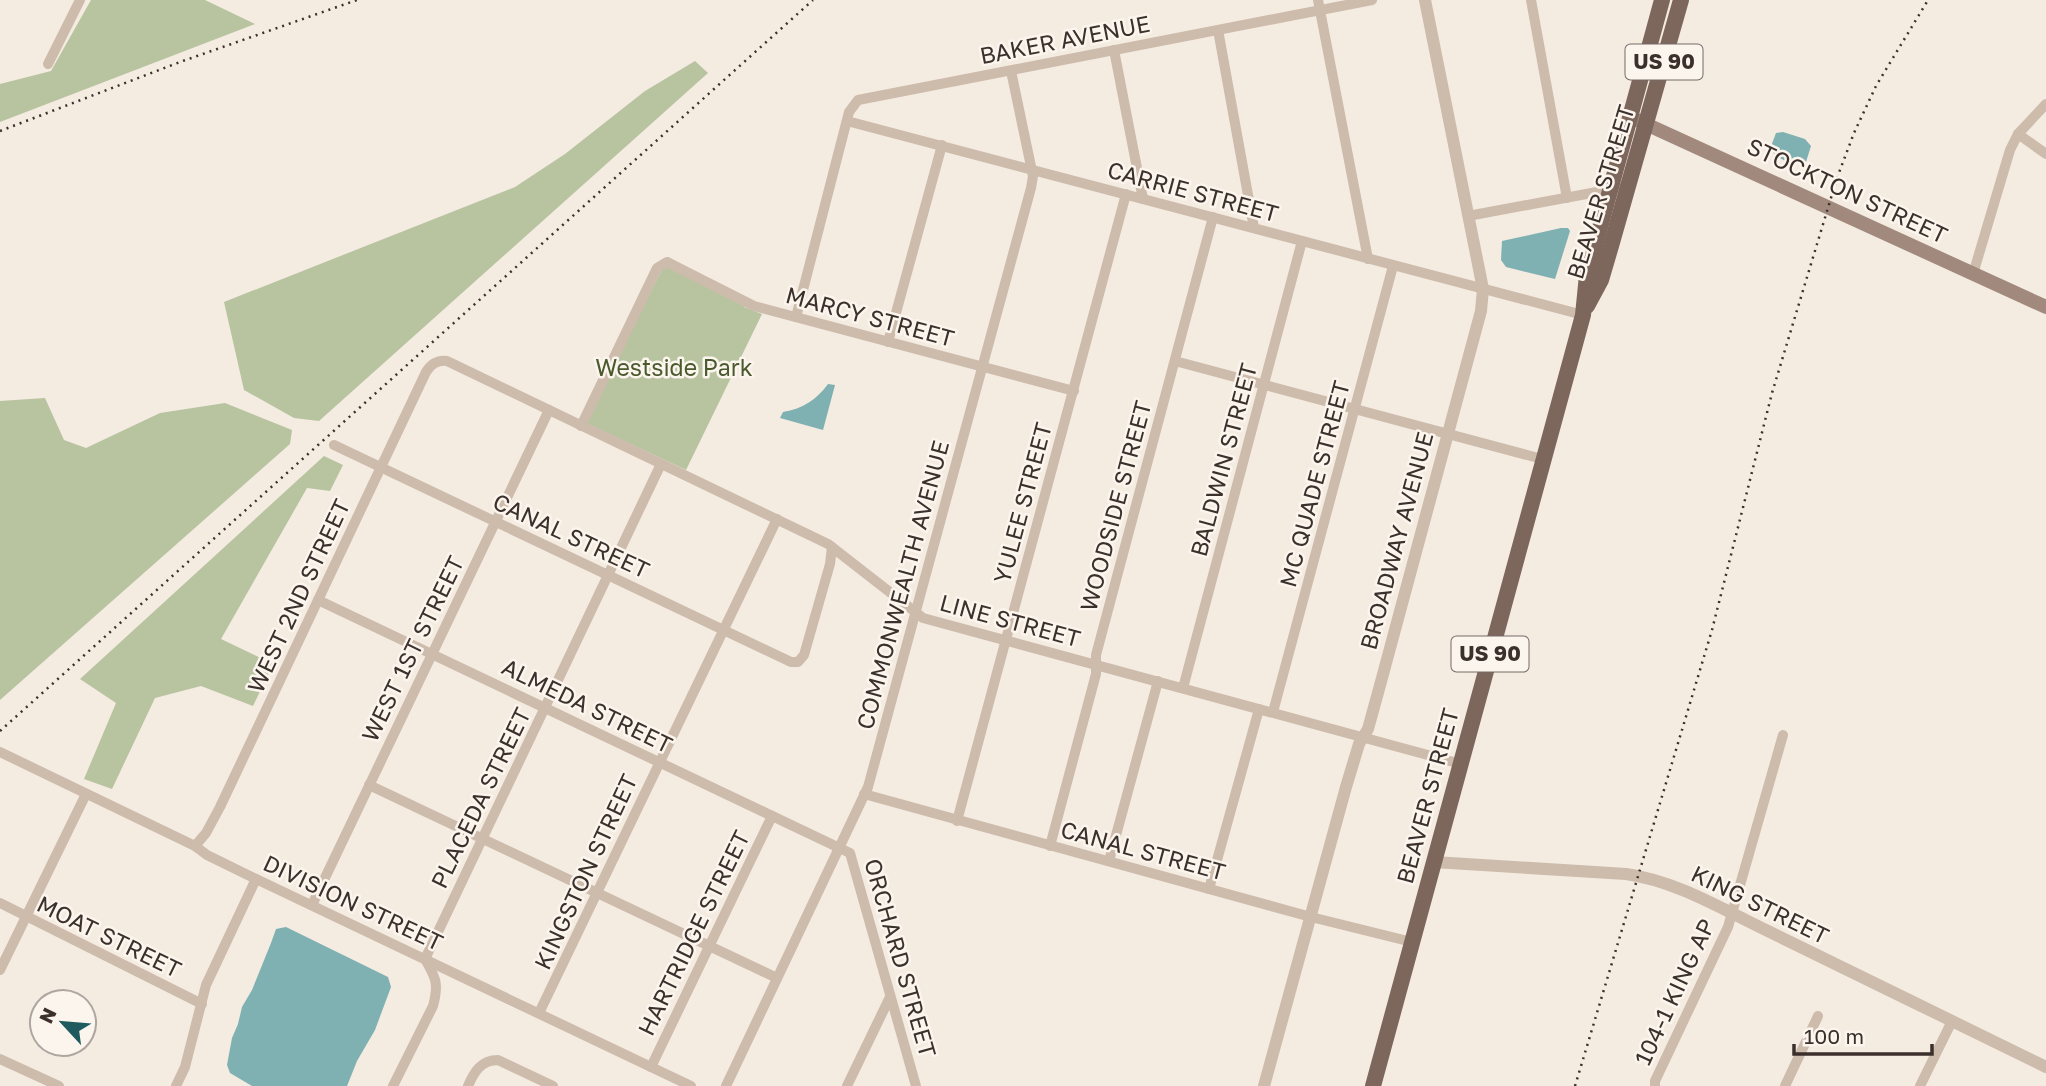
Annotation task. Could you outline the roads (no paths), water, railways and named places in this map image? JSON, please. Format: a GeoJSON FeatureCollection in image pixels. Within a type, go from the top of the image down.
{"type":"FeatureCollection","features":[{"type":"Feature","properties":{"kind":"main road","name":"BEAVER STREET"},"geometry":{"type":"LineString","coordinates":[[1604,244],[1609,191],[1662,0]]}},
{"type":"Feature","properties":{"kind":"main road","name":"BEAVER STREET"},"geometry":{"type":"LineString","coordinates":[[1373,1086],[1583,315],[1587,275],[1604,244],[1629,186],[1681,0]]}},
{"type":"Feature","properties":{"kind":"main road","name":"STOCKTON STREET"},"geometry":{"type":"LineString","coordinates":[[1630,117],[2046,307]]}},
{"type":"Feature","properties":{"kind":"street"},"geometry":{"type":"LineString","coordinates":[[48,64],[80,0]]}},
{"type":"Feature","properties":{"kind":"street","name":"BAKER AVENUE"},"geometry":{"type":"LineString","coordinates":[[847,121],[849,112],[858,100],[1217,30],[1319,5],[1373,0]]}},
{"type":"Feature","properties":{"kind":"street","name":"BROADWAY AVENUE"},"geometry":{"type":"LineString","coordinates":[[1264,1086],[1346,787],[1382,678],[1479,322],[1483,289],[1425,0]]}},
{"type":"Feature","properties":{"kind":"street"},"geometry":{"type":"LineString","coordinates":[[1531,0],[1567,198]]}},
{"type":"Feature","properties":{"kind":"street"},"geometry":{"type":"LineString","coordinates":[[1319,5],[1368,259]]}},
{"type":"Feature","properties":{"kind":"street"},"geometry":{"type":"LineString","coordinates":[[1217,30],[1254,228]]}},
{"type":"Feature","properties":{"kind":"street"},"geometry":{"type":"LineString","coordinates":[[1114,50],[1143,199]]}},
{"type":"Feature","properties":{"kind":"street","name":"COMMONWEALTH AVENUE"},"geometry":{"type":"LineString","coordinates":[[726,1086],[864,794],[916,612],[1031,188],[1031,169],[1011,71]]}},
{"type":"Feature","properties":{"kind":"street"},"geometry":{"type":"LineString","coordinates":[[1973,274],[2010,150],[2018,134],[2046,104]]}},
{"type":"Feature","properties":{"kind":"street"},"geometry":{"type":"LineString","coordinates":[[796,317],[847,121]]}},
{"type":"Feature","properties":{"kind":"street","name":"CARRIE STREET"},"geometry":{"type":"LineString","coordinates":[[847,121],[1583,315]]}},
{"type":"Feature","properties":{"kind":"street"},"geometry":{"type":"LineString","coordinates":[[2018,134],[2046,154]]}},
{"type":"Feature","properties":{"kind":"street"},"geometry":{"type":"LineString","coordinates":[[888,342],[942,145]]}},
{"type":"Feature","properties":{"kind":"street"},"geometry":{"type":"LineString","coordinates":[[1468,216],[1629,186]]}},
{"type":"Feature","properties":{"kind":"street","name":"YULEE STREET"},"geometry":{"type":"LineString","coordinates":[[957,821],[1126,194]]}},
{"type":"Feature","properties":{"kind":"street","name":"WOODSIDE STREET"},"geometry":{"type":"LineString","coordinates":[[1050,846],[1096,674],[1096,655],[1213,217]]}},
{"type":"Feature","properties":{"kind":"street","name":"BALDWIN STREET"},"geometry":{"type":"LineString","coordinates":[[1183,688],[1302,241]]}},
{"type":"Feature","properties":{"kind":"street","name":"MARCY STREET"},"geometry":{"type":"LineString","coordinates":[[580,426],[657,268],[664,262],[671,262],[754,306],[1074,391]]}},
{"type":"Feature","properties":{"kind":"street","name":"MC QUADE STREET"},"geometry":{"type":"LineString","coordinates":[[1273,712],[1393,265]]}},
{"type":"Feature","properties":{"kind":"street","name":"LINE STREET"},"geometry":{"type":"LineString","coordinates":[[435,362],[447,361],[832,547],[923,618],[1097,663],[1461,764]]}},
{"type":"Feature","properties":{"kind":"street"},"geometry":{"type":"LineString","coordinates":[[1175,361],[1542,459]]}},
{"type":"Feature","properties":{"kind":"street","name":"WEST 2ND STREET"},"geometry":{"type":"LineString","coordinates":[[195,846],[206,833],[220,807],[426,372],[435,362]]}},
{"type":"Feature","properties":{"kind":"street","name":"WEST 1ST STREET"},"geometry":{"type":"LineString","coordinates":[[312,905],[549,410]]}},
{"type":"Feature","properties":{"kind":"street","name":"CANAL STREET"},"geometry":{"type":"LineString","coordinates":[[334,445],[791,662],[798,662],[804,655],[830,564],[832,547]]}},
{"type":"Feature","properties":{"kind":"street","name":"PLACEDA STREET"},"geometry":{"type":"LineString","coordinates":[[425,959],[661,464]]}},
{"type":"Feature","properties":{"kind":"street","name":"KINGSTON STREET"},"geometry":{"type":"LineString","coordinates":[[539,1013],[777,519]]}},
{"type":"Feature","properties":{"kind":"street","name":"ALMEDA STREET"},"geometry":{"type":"LineString","coordinates":[[318,600],[839,847]]}},
{"type":"Feature","properties":{"kind":"street"},"geometry":{"type":"LineString","coordinates":[[1108,861],[1158,681]]}},
{"type":"Feature","properties":{"kind":"street"},"geometry":{"type":"LineString","coordinates":[[1209,889],[1259,709]]}},
{"type":"Feature","properties":{"kind":"street","name":"104-1 KING AP"},"geometry":{"type":"LineString","coordinates":[[1656,1086],[1655,1081],[1728,929],[1783,735]]}},
{"type":"Feature","properties":{"kind":"street","name":"DIVISION STREET"},"geometry":{"type":"LineString","coordinates":[[0,752],[195,846],[207,855],[256,879],[691,1086]]}},
{"type":"Feature","properties":{"kind":"street"},"geometry":{"type":"LineString","coordinates":[[369,785],[777,978]]}},
{"type":"Feature","properties":{"kind":"street"},"geometry":{"type":"LineString","coordinates":[[0,970],[86,794]]}},
{"type":"Feature","properties":{"kind":"street","name":"CANAL STREET"},"geometry":{"type":"LineString","coordinates":[[864,794],[1311,917],[1412,942]]}},
{"type":"Feature","properties":{"kind":"street","name":"HARTRIDGE STREET"},"geometry":{"type":"LineString","coordinates":[[651,1067],[772,816]]}},
{"type":"Feature","properties":{"kind":"street","name":"ORCHARD STREET"},"geometry":{"type":"LineString","coordinates":[[839,847],[850,853],[916,1086]]}},
{"type":"Feature","properties":{"kind":"street","name":"KING STREET"},"geometry":{"type":"LineString","coordinates":[[1434,862],[1639,876],[1675,887],[2046,1068]]}},
{"type":"Feature","properties":{"kind":"street"},"geometry":{"type":"LineString","coordinates":[[176,1086],[185,1066],[212,971],[256,879]]}},
{"type":"Feature","properties":{"kind":"street","name":"MOAT STREET"},"geometry":{"type":"LineString","coordinates":[[0,903],[202,1004]]}},
{"type":"Feature","properties":{"kind":"street"},"geometry":{"type":"LineString","coordinates":[[393,1086],[433,1006],[437,982],[425,959]]}},
{"type":"Feature","properties":{"kind":"street"},"geometry":{"type":"LineString","coordinates":[[847,1086],[890,997]]}},
{"type":"Feature","properties":{"kind":"street"},"geometry":{"type":"LineString","coordinates":[[1785,1086],[1818,1016]]}},
{"type":"Feature","properties":{"kind":"street"},"geometry":{"type":"LineString","coordinates":[[1920,1086],[1952,1021]]}},
{"type":"Feature","properties":{"kind":"street"},"geometry":{"type":"LineString","coordinates":[[0,1059],[58,1086]]}},
{"type":"Feature","properties":{"kind":"street"},"geometry":{"type":"LineString","coordinates":[[468,1086],[480,1065],[498,1060],[554,1086]]}},
{"type":"Feature","properties":{"kind":"water"},"geometry":{"type":"Polygon","coordinates":[[[1783,132],[1805,139],[1811,146],[1806,162],[1786,161],[1770,149],[1776,133],[1783,132]]]}},
{"type":"Feature","properties":{"kind":"water"},"geometry":{"type":"Polygon","coordinates":[[[1568,228],[1570,231],[1555,279],[1506,267],[1501,260],[1502,241],[1568,228]]]}},
{"type":"Feature","properties":{"kind":"water"},"geometry":{"type":"Polygon","coordinates":[[[828,384],[835,385],[823,430],[780,418],[783,412],[809,402],[828,384]]]}},
{"type":"Feature","properties":{"kind":"water"},"geometry":{"type":"Polygon","coordinates":[[[286,927],[388,977],[391,987],[375,1030],[357,1061],[347,1086],[252,1086],[230,1073],[227,1065],[242,1007],[252,990],[276,929],[286,927]]]}},
{"type":"Feature","properties":{"kind":"railway"},"geometry":{"type":"LineString","coordinates":[[0,131],[180,62],[357,0]]}},
{"type":"Feature","properties":{"kind":"railway"},"geometry":{"type":"LineString","coordinates":[[0,731],[813,0]]}},
{"type":"Feature","properties":{"kind":"railway"},"geometry":{"type":"LineString","coordinates":[[1575,1086],[1712,630],[1772,393],[1837,178],[1876,86],[1928,0]]}},
{"type":"Feature","properties":{"kind":"park label","name":"Westside Park"},"geometry":{"type":"Point","coordinates":[674,368]}}]}
